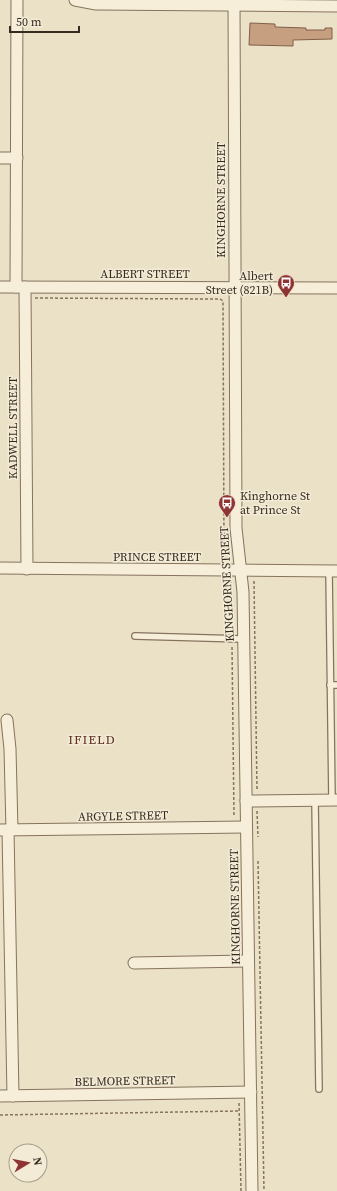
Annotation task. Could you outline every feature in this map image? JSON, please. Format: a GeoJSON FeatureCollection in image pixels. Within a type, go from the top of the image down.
{"type":"FeatureCollection","features":[{"type":"Feature","properties":{"kind":"street","name":"KADWELL STREET"},"geometry":{"type":"LineString","coordinates":[[17,0],[17,158],[27,569]]}},
{"type":"Feature","properties":{"kind":"street"},"geometry":{"type":"LineString","coordinates":[[75,0],[96,4],[234,2],[337,6]]}},
{"type":"Feature","properties":{"kind":"street","name":"KINGHORNE STREET"},"geometry":{"type":"LineString","coordinates":[[234,2],[236,528],[241,570],[243,639],[252,1191]]}},
{"type":"Feature","properties":{"kind":"street"},"geometry":{"type":"LineString","coordinates":[[0,158],[17,158]]}},
{"type":"Feature","properties":{"kind":"street","name":"ALBERT STREET"},"geometry":{"type":"LineString","coordinates":[[0,287],[337,288]]}},
{"type":"Feature","properties":{"kind":"street","name":"PRINCE STREET"},"geometry":{"type":"LineString","coordinates":[[0,568],[333,570]]}},
{"type":"Feature","properties":{"kind":"street"},"geometry":{"type":"LineString","coordinates":[[6,720],[10,749],[7,830],[13,1096]]}},
{"type":"Feature","properties":{"kind":"street"},"geometry":{"type":"LineString","coordinates":[[246,801],[334,800]]}},
{"type":"Feature","properties":{"kind":"street","name":"ARGYLE STREET"},"geometry":{"type":"LineString","coordinates":[[7,830],[246,827]]}},
{"type":"Feature","properties":{"kind":"street"},"geometry":{"type":"LineString","coordinates":[[134,963],[248,961]]}},
{"type":"Feature","properties":{"kind":"street","name":"BELMORE STREET"},"geometry":{"type":"LineString","coordinates":[[0,1096],[251,1092]]}},
{"type":"Feature","properties":{"kind":"lane"},"geometry":{"type":"LineString","coordinates":[[333,570],[330,685],[334,800]]}},
{"type":"Feature","properties":{"kind":"lane"},"geometry":{"type":"LineString","coordinates":[[134,636],[243,639]]}},
{"type":"Feature","properties":{"kind":"lane"},"geometry":{"type":"LineString","coordinates":[[330,685],[337,685]]}},
{"type":"Feature","properties":{"kind":"lane"},"geometry":{"type":"LineString","coordinates":[[315,800],[319,1088]]}},
{"type":"Feature","properties":{"kind":"path"},"geometry":{"type":"LineString","coordinates":[[33,300],[36,298],[220,299],[223,301],[224,546],[226,561]]}},
{"type":"Feature","properties":{"kind":"path"},"geometry":{"type":"LineString","coordinates":[[231,579],[234,817]]}},
{"type":"Feature","properties":{"kind":"path"},"geometry":{"type":"LineString","coordinates":[[254,580],[257,793]]}},
{"type":"Feature","properties":{"kind":"path"},"geometry":{"type":"LineString","coordinates":[[257,809],[258,841]]}},
{"type":"Feature","properties":{"kind":"path"},"geometry":{"type":"LineString","coordinates":[[258,856],[264,1191]]}},
{"type":"Feature","properties":{"kind":"path"},"geometry":{"type":"LineString","coordinates":[[0,1115],[240,1111],[241,1191]]}},
{"type":"Feature","properties":{"kind":"building"},"geometry":{"type":"Polygon","coordinates":[[[250,23],[275,24],[275,27],[306,28],[306,30],[325,30],[325,28],[332,28],[332,39],[293,40],[293,46],[249,45],[250,23]]]}},
{"type":"Feature","properties":{"kind":"place","name":"Albert Street (821B)"},"geometry":{"type":"Point","coordinates":[286,298]}},
{"type":"Feature","properties":{"kind":"place","name":"Kinghorne St at Prince St"},"geometry":{"type":"Point","coordinates":[227,518]}},
{"type":"Feature","properties":{"kind":"district","name":"IFIELD"},"geometry":{"type":"Point","coordinates":[92,739]}}]}
